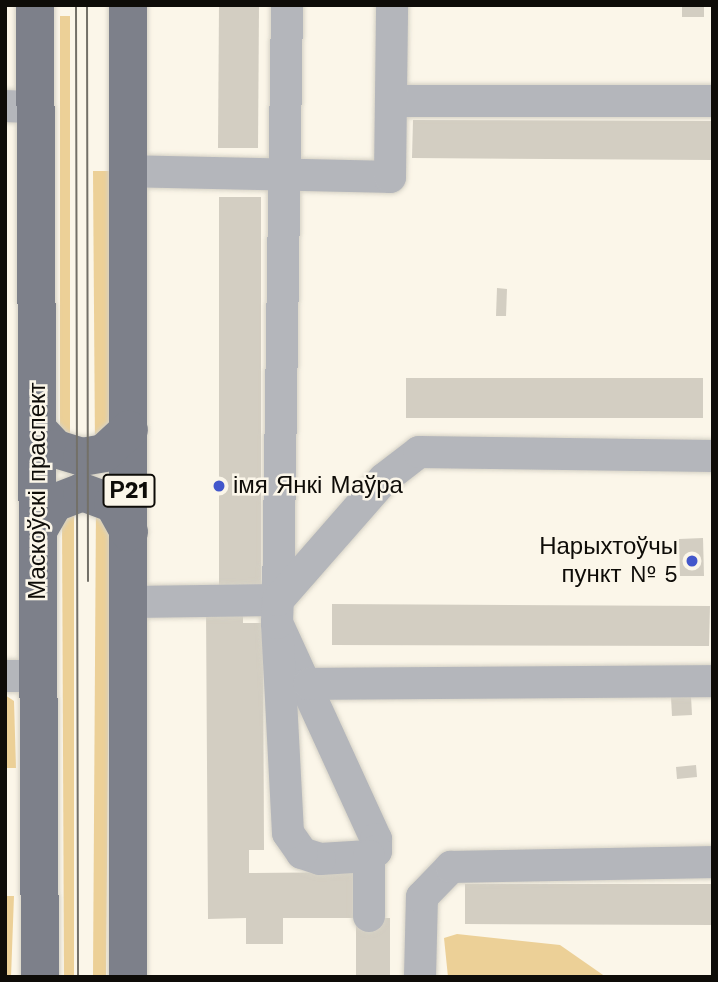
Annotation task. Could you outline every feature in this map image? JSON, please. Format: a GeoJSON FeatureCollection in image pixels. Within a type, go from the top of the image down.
{"type":"FeatureCollection","features":[{"type":"Feature","properties":{"kind":"main road","name":"Маскоўскі праспект"},"geometry":{"type":"LineString","coordinates":[[35,5],[21,106],[38,430],[39,529],[22,676],[40,977]]}},
{"type":"Feature","properties":{"kind":"main road","name":"Р21"},"geometry":{"type":"LineString","coordinates":[[128,5],[128,977]]}},
{"type":"Feature","properties":{"kind":"main road"},"geometry":{"type":"LineString","coordinates":[[38,430],[56,449],[82,457],[114,447],[129,429]]}},
{"type":"Feature","properties":{"kind":"main road"},"geometry":{"type":"LineString","coordinates":[[39,529],[54,503],[82,492],[113,503],[129,532]]}},
{"type":"Feature","properties":{"kind":"lane"},"geometry":{"type":"LineString","coordinates":[[278,611],[376,839],[376,851],[369,856],[320,859],[302,853],[288,833],[278,611],[288,175],[287,5]]}},
{"type":"Feature","properties":{"kind":"lane"},"geometry":{"type":"LineString","coordinates":[[127,171],[390,177],[392,5]]}},
{"type":"Feature","properties":{"kind":"lane"},"geometry":{"type":"LineString","coordinates":[[392,101],[713,101]]}},
{"type":"Feature","properties":{"kind":"lane"},"geometry":{"type":"LineString","coordinates":[[278,611],[384,479],[419,452],[713,456]]}},
{"type":"Feature","properties":{"kind":"lane"},"geometry":{"type":"LineString","coordinates":[[129,602],[278,611]]}},
{"type":"Feature","properties":{"kind":"lane"},"geometry":{"type":"LineString","coordinates":[[309,684],[713,681]]}},
{"type":"Feature","properties":{"kind":"lane"},"geometry":{"type":"LineString","coordinates":[[369,856],[369,916]]}},
{"type":"Feature","properties":{"kind":"lane"},"geometry":{"type":"LineString","coordinates":[[420,977],[422,897],[451,867],[713,862]]}},
{"type":"Feature","properties":{"kind":"shaded area"},"geometry":{"type":"Polygon","coordinates":[[[60,16],[70,16],[70,445],[60,433],[60,16]]]}},
{"type":"Feature","properties":{"kind":"shaded area"},"geometry":{"type":"Polygon","coordinates":[[[93,171],[109,171],[109,430],[95,446],[93,171]]]}},
{"type":"Feature","properties":{"kind":"shaded area"},"geometry":{"type":"Polygon","coordinates":[[[96,504],[110,530],[106,977],[93,977],[96,504]]]}},
{"type":"Feature","properties":{"kind":"shaded area"},"geometry":{"type":"Polygon","coordinates":[[[74,506],[74,977],[64,977],[62,518],[74,506]]]}},
{"type":"Feature","properties":{"kind":"shaded area"},"geometry":{"type":"Polygon","coordinates":[[[5,695],[14,701],[16,768],[5,768],[5,695]]]}},
{"type":"Feature","properties":{"kind":"shaded area"},"geometry":{"type":"Polygon","coordinates":[[[5,896],[14,896],[11,977],[5,977],[5,896]]]}},
{"type":"Feature","properties":{"kind":"shaded area"},"geometry":{"type":"Polygon","coordinates":[[[457,934],[560,945],[606,977],[448,977],[444,938],[457,934]]]}},
{"type":"Feature","properties":{"kind":"building"},"geometry":{"type":"Polygon","coordinates":[[[219,5],[259,5],[258,148],[218,148],[219,5]]]}},
{"type":"Feature","properties":{"kind":"building"},"geometry":{"type":"Polygon","coordinates":[[[682,5],[704,5],[704,17],[682,17],[682,5]]]}},
{"type":"Feature","properties":{"kind":"building"},"geometry":{"type":"Polygon","coordinates":[[[413,120],[711,121],[711,160],[412,158],[413,120]]]}},
{"type":"Feature","properties":{"kind":"building"},"geometry":{"type":"Polygon","coordinates":[[[219,197],[261,197],[261,586],[219,586],[219,197]]]}},
{"type":"Feature","properties":{"kind":"building"},"geometry":{"type":"Polygon","coordinates":[[[497,288],[507,289],[506,316],[496,316],[497,288]]]}},
{"type":"Feature","properties":{"kind":"building"},"geometry":{"type":"Polygon","coordinates":[[[406,378],[703,378],[703,418],[406,418],[406,378]]]}},
{"type":"Feature","properties":{"kind":"building","name":"Нарыхтоўчы пункт № 5"},"geometry":{"type":"Polygon","coordinates":[[[703,538],[704,576],[680,576],[679,539],[703,538]]]}},
{"type":"Feature","properties":{"kind":"building"},"geometry":{"type":"Polygon","coordinates":[[[332,604],[710,606],[709,646],[332,645],[332,604]]]}},
{"type":"Feature","properties":{"kind":"building"},"geometry":{"type":"Polygon","coordinates":[[[206,610],[243,610],[243,623],[263,623],[264,850],[249,850],[249,873],[356,872],[356,918],[283,918],[283,944],[246,944],[246,918],[208,919],[206,610]]]}},
{"type":"Feature","properties":{"kind":"building"},"geometry":{"type":"Polygon","coordinates":[[[691,696],[692,715],[672,716],[671,697],[691,696]]]}},
{"type":"Feature","properties":{"kind":"building"},"geometry":{"type":"Polygon","coordinates":[[[696,765],[697,777],[677,779],[676,767],[696,765]]]}},
{"type":"Feature","properties":{"kind":"building"},"geometry":{"type":"Polygon","coordinates":[[[465,884],[713,884],[713,925],[465,924],[465,884]]]}},
{"type":"Feature","properties":{"kind":"building"},"geometry":{"type":"Polygon","coordinates":[[[356,918],[390,918],[390,977],[356,977],[356,918]]]}},
{"type":"Feature","properties":{"kind":"tram line"},"geometry":{"type":"LineString","coordinates":[[76,5],[78,977]]}},
{"type":"Feature","properties":{"kind":"tram line"},"geometry":{"type":"LineString","coordinates":[[87,5],[88,581]]}},
{"type":"Feature","properties":{"kind":"place","name":"імя Янкі Маўра"},"geometry":{"type":"Point","coordinates":[219,486]}},
{"type":"Feature","properties":{"kind":"place","name":"Нарыхтоўчы пункт № 5"},"geometry":{"type":"Point","coordinates":[692,561]}}]}
